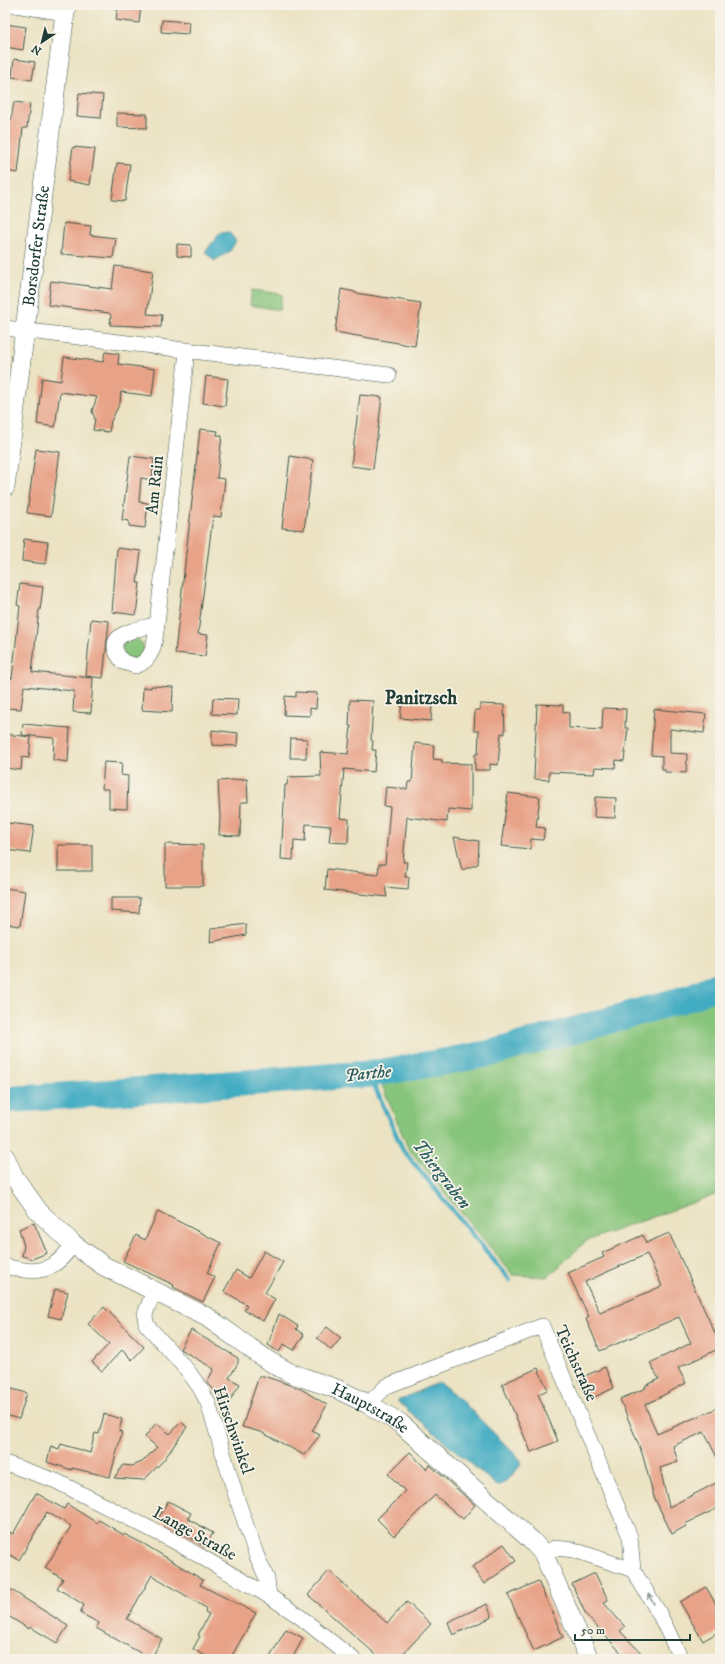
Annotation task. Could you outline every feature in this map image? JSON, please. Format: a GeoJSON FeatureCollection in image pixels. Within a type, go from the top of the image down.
{"type":"FeatureCollection","features":[{"type":"Feature","properties":{"kind":"street"},"geometry":{"type":"LineString","coordinates":[[15,5],[65,9]]}},
{"type":"Feature","properties":{"kind":"street","name":"Borsdorfer Straße"},"geometry":{"type":"LineString","coordinates":[[5,487],[65,9]]}},
{"type":"Feature","properties":{"kind":"street"},"geometry":{"type":"LineString","coordinates":[[5,328],[390,375]]}},
{"type":"Feature","properties":{"kind":"street","name":"Am Rain"},"geometry":{"type":"LineString","coordinates":[[157,624],[187,351]]}},
{"type":"Feature","properties":{"kind":"street","name":"Hauptstraße"},"geometry":{"type":"LineString","coordinates":[[5,1157],[14,1176],[39,1212],[73,1244],[104,1266],[207,1317],[267,1360],[290,1372],[337,1389],[368,1404],[400,1423],[531,1540],[543,1553],[589,1659]]}},
{"type":"Feature","properties":{"kind":"street"},"geometry":{"type":"LineString","coordinates":[[5,1266],[30,1272],[43,1271],[57,1263],[73,1244]]}},
{"type":"Feature","properties":{"kind":"street","name":"Hirschwinkel"},"geometry":{"type":"LineString","coordinates":[[154,1291],[145,1314],[146,1324],[154,1335],[188,1371],[208,1403],[236,1496],[256,1554],[267,1579],[270,1596]]}},
{"type":"Feature","properties":{"kind":"street","name":"Teichstraße"},"geometry":{"type":"LineString","coordinates":[[368,1404],[387,1386],[542,1326],[630,1537],[633,1570],[659,1613],[681,1659]]}},
{"type":"Feature","properties":{"kind":"street","name":"Lange Straße"},"geometry":{"type":"LineString","coordinates":[[5,1463],[56,1481],[174,1541],[270,1596],[300,1616],[353,1659]]}},
{"type":"Feature","properties":{"kind":"street"},"geometry":{"type":"LineString","coordinates":[[543,1553],[555,1548],[574,1550],[633,1570]]}},
{"type":"Feature","properties":{"kind":"green space"},"geometry":{"type":"Polygon","coordinates":[[[252,290],[282,294],[280,310],[250,305],[252,290]]]}},
{"type":"Feature","properties":{"kind":"green space"},"geometry":{"type":"Polygon","coordinates":[[[132,637],[137,638],[143,644],[144,653],[138,659],[125,657],[122,645],[132,637]]]}},
{"type":"Feature","properties":{"kind":"green space"},"geometry":{"type":"Polygon","coordinates":[[[720,991],[720,1193],[586,1241],[548,1277],[513,1275],[408,1148],[379,1078],[511,1057],[684,1006],[720,991]]]}},
{"type":"Feature","properties":{"kind":"water"},"geometry":{"type":"Polygon","coordinates":[[[229,232],[236,241],[230,251],[214,261],[205,252],[220,233],[229,232]]]}},
{"type":"Feature","properties":{"kind":"water"},"geometry":{"type":"Polygon","coordinates":[[[439,1382],[461,1400],[521,1460],[521,1465],[506,1482],[497,1486],[397,1401],[439,1382]]]}},
{"type":"Feature","properties":{"kind":"building"},"geometry":{"type":"Polygon","coordinates":[[[118,5],[141,5],[139,23],[116,20],[118,5]]]}},
{"type":"Feature","properties":{"kind":"building"},"geometry":{"type":"Polygon","coordinates":[[[162,20],[189,22],[188,34],[161,32],[162,20]]]}},
{"type":"Feature","properties":{"kind":"building"},"geometry":{"type":"Polygon","coordinates":[[[5,24],[26,27],[23,50],[5,47],[5,24]]]}},
{"type":"Feature","properties":{"kind":"building"},"geometry":{"type":"Polygon","coordinates":[[[14,59],[35,62],[32,80],[12,77],[14,59]]]}},
{"type":"Feature","properties":{"kind":"building"},"geometry":{"type":"Polygon","coordinates":[[[79,93],[103,95],[101,118],[77,116],[79,93]]]}},
{"type":"Feature","properties":{"kind":"building"},"geometry":{"type":"Polygon","coordinates":[[[14,102],[30,104],[27,128],[23,128],[18,173],[5,171],[5,119],[11,120],[14,102]]]}},
{"type":"Feature","properties":{"kind":"building"},"geometry":{"type":"Polygon","coordinates":[[[117,113],[147,114],[147,128],[117,127],[117,113]]]}},
{"type":"Feature","properties":{"kind":"building"},"geometry":{"type":"Polygon","coordinates":[[[73,147],[95,149],[90,185],[68,181],[73,147]]]}},
{"type":"Feature","properties":{"kind":"building"},"geometry":{"type":"Polygon","coordinates":[[[117,163],[130,164],[125,201],[112,200],[117,163]]]}},
{"type":"Feature","properties":{"kind":"building"},"geometry":{"type":"Polygon","coordinates":[[[64,223],[91,226],[90,235],[116,238],[113,258],[61,254],[64,223]]]}},
{"type":"Feature","properties":{"kind":"building"},"geometry":{"type":"Polygon","coordinates":[[[177,244],[191,245],[191,257],[177,256],[177,244]]]}},
{"type":"Feature","properties":{"kind":"building"},"geometry":{"type":"Polygon","coordinates":[[[115,266],[153,271],[147,314],[162,315],[161,327],[110,325],[111,315],[109,313],[48,305],[51,281],[112,289],[115,266]]]}},
{"type":"Feature","properties":{"kind":"building"},"geometry":{"type":"Polygon","coordinates":[[[341,289],[355,293],[421,303],[415,346],[335,332],[341,289]]]}},
{"type":"Feature","properties":{"kind":"building"},"geometry":{"type":"Polygon","coordinates":[[[105,352],[119,354],[118,364],[155,369],[152,396],[121,392],[120,403],[111,421],[109,432],[93,430],[95,419],[92,411],[97,397],[60,392],[55,427],[37,424],[42,378],[61,381],[64,357],[103,362],[105,352]]]}},
{"type":"Feature","properties":{"kind":"building"},"geometry":{"type":"Polygon","coordinates":[[[206,376],[228,379],[225,406],[203,403],[206,376]]]}},
{"type":"Feature","properties":{"kind":"building"},"geometry":{"type":"Polygon","coordinates":[[[360,395],[382,397],[373,469],[351,466],[360,395]]]}},
{"type":"Feature","properties":{"kind":"building"},"geometry":{"type":"Polygon","coordinates":[[[200,429],[218,431],[217,435],[222,436],[217,478],[225,479],[221,517],[213,516],[198,634],[208,635],[205,656],[175,653],[200,429]]]}},
{"type":"Feature","properties":{"kind":"building"},"geometry":{"type":"Polygon","coordinates":[[[36,449],[60,452],[51,516],[27,513],[36,449]]]}},
{"type":"Feature","properties":{"kind":"building"},"geometry":{"type":"Polygon","coordinates":[[[130,456],[154,459],[152,480],[141,478],[139,502],[148,503],[145,528],[129,526],[129,521],[122,520],[130,456]]]}},
{"type":"Feature","properties":{"kind":"building"},"geometry":{"type":"Polygon","coordinates":[[[290,456],[313,460],[304,530],[282,528],[290,456]]]}},
{"type":"Feature","properties":{"kind":"building"},"geometry":{"type":"Polygon","coordinates":[[[24,539],[48,542],[45,564],[22,561],[24,539]]]}},
{"type":"Feature","properties":{"kind":"building"},"geometry":{"type":"Polygon","coordinates":[[[117,548],[141,551],[137,583],[140,583],[136,615],[112,612],[117,548]]]}},
{"type":"Feature","properties":{"kind":"building"},"geometry":{"type":"Polygon","coordinates":[[[20,584],[43,587],[32,672],[93,678],[91,713],[73,712],[74,691],[24,686],[21,709],[5,708],[5,678],[12,678],[20,606],[17,605],[20,584]]]}},
{"type":"Feature","properties":{"kind":"building"},"geometry":{"type":"Polygon","coordinates":[[[91,619],[109,621],[103,678],[86,676],[91,619]]]}},
{"type":"Feature","properties":{"kind":"building"},"geometry":{"type":"Polygon","coordinates":[[[151,686],[173,687],[172,712],[142,710],[143,687],[151,688],[151,686]]]}},
{"type":"Feature","properties":{"kind":"building"},"geometry":{"type":"Polygon","coordinates":[[[296,692],[317,693],[316,709],[310,708],[310,716],[284,715],[285,696],[296,697],[296,692]]]}},
{"type":"Feature","properties":{"kind":"building"},"geometry":{"type":"Polygon","coordinates":[[[213,698],[238,699],[237,715],[212,714],[213,698]]]}},
{"type":"Feature","properties":{"kind":"building"},"geometry":{"type":"Polygon","coordinates":[[[350,700],[373,701],[371,740],[373,741],[372,750],[376,750],[374,772],[344,769],[340,818],[349,819],[348,843],[329,842],[331,826],[306,824],[305,841],[294,840],[293,860],[281,859],[285,785],[287,785],[288,777],[321,776],[320,752],[348,754],[351,726],[349,726],[350,700]]]}},
{"type":"Feature","properties":{"kind":"building"},"geometry":{"type":"Polygon","coordinates":[[[402,702],[432,704],[431,721],[400,718],[402,702]]]}},
{"type":"Feature","properties":{"kind":"building"},"geometry":{"type":"Polygon","coordinates":[[[480,704],[504,705],[505,734],[501,733],[498,765],[490,764],[490,770],[475,770],[475,754],[478,754],[479,731],[474,731],[475,710],[480,710],[480,704]]]}},
{"type":"Feature","properties":{"kind":"building"},"geometry":{"type":"Polygon","coordinates":[[[537,704],[563,705],[563,712],[569,713],[569,728],[602,730],[603,708],[626,709],[625,728],[628,728],[624,761],[616,760],[615,768],[595,767],[594,774],[549,772],[549,780],[534,779],[537,704]]]}},
{"type":"Feature","properties":{"kind":"building"},"geometry":{"type":"Polygon","coordinates":[[[654,709],[706,714],[704,733],[670,729],[670,753],[687,754],[686,773],[665,772],[665,769],[662,769],[662,756],[651,755],[654,709]]]}},
{"type":"Feature","properties":{"kind":"building"},"geometry":{"type":"Polygon","coordinates":[[[23,724],[70,728],[68,762],[53,760],[54,738],[22,735],[23,724]]]}},
{"type":"Feature","properties":{"kind":"building"},"geometry":{"type":"Polygon","coordinates":[[[212,730],[238,733],[237,746],[212,745],[212,730]]]}},
{"type":"Feature","properties":{"kind":"building"},"geometry":{"type":"Polygon","coordinates":[[[5,734],[31,737],[29,758],[22,757],[21,770],[5,768],[5,734]]]}},
{"type":"Feature","properties":{"kind":"building"},"geometry":{"type":"Polygon","coordinates":[[[291,738],[307,739],[306,758],[290,758],[291,738]]]}},
{"type":"Feature","properties":{"kind":"building"},"geometry":{"type":"Polygon","coordinates":[[[415,743],[434,745],[433,759],[442,760],[442,763],[471,764],[471,811],[448,809],[447,822],[407,817],[403,862],[407,862],[405,877],[409,877],[408,889],[385,887],[387,897],[325,890],[327,869],[378,875],[379,864],[385,864],[390,807],[384,806],[386,787],[407,789],[408,782],[412,782],[415,743]]]}},
{"type":"Feature","properties":{"kind":"building"},"geometry":{"type":"Polygon","coordinates":[[[104,762],[122,763],[121,775],[128,776],[127,809],[109,808],[109,789],[102,789],[104,762]]]}},
{"type":"Feature","properties":{"kind":"building"},"geometry":{"type":"Polygon","coordinates":[[[247,779],[248,802],[241,802],[240,836],[219,835],[220,817],[218,781],[247,779]]]}},
{"type":"Feature","properties":{"kind":"building"},"geometry":{"type":"Polygon","coordinates":[[[508,793],[540,797],[536,827],[545,828],[543,840],[531,839],[530,849],[501,846],[508,793]]]}},
{"type":"Feature","properties":{"kind":"building"},"geometry":{"type":"Polygon","coordinates":[[[595,797],[616,798],[615,818],[594,817],[595,797]]]}},
{"type":"Feature","properties":{"kind":"building"},"geometry":{"type":"Polygon","coordinates":[[[8,823],[34,826],[30,853],[5,850],[8,823]]]}},
{"type":"Feature","properties":{"kind":"building"},"geometry":{"type":"Polygon","coordinates":[[[454,837],[479,841],[478,864],[462,870],[454,837]]]}},
{"type":"Feature","properties":{"kind":"building"},"geometry":{"type":"Polygon","coordinates":[[[165,844],[203,845],[203,886],[165,886],[165,844]]]}},
{"type":"Feature","properties":{"kind":"building"},"geometry":{"type":"Polygon","coordinates":[[[58,845],[92,845],[92,871],[58,871],[58,845]]]}},
{"type":"Feature","properties":{"kind":"building"},"geometry":{"type":"Polygon","coordinates":[[[5,888],[25,891],[20,926],[5,924],[5,888]]]}},
{"type":"Feature","properties":{"kind":"building"},"geometry":{"type":"Polygon","coordinates":[[[111,898],[140,898],[139,913],[111,911],[111,898]]]}},
{"type":"Feature","properties":{"kind":"building"},"geometry":{"type":"Polygon","coordinates":[[[246,924],[246,935],[210,942],[211,929],[246,924]]]}},
{"type":"Feature","properties":{"kind":"building"},"geometry":{"type":"Polygon","coordinates":[[[158,1211],[221,1243],[207,1273],[215,1277],[203,1302],[173,1287],[174,1285],[123,1261],[136,1235],[145,1240],[158,1211]]]}},
{"type":"Feature","properties":{"kind":"building"},"geometry":{"type":"Polygon","coordinates":[[[34,1223],[47,1253],[32,1259],[22,1256],[24,1246],[19,1229],[34,1223]]]}},
{"type":"Feature","properties":{"kind":"building"},"geometry":{"type":"Polygon","coordinates":[[[669,1233],[720,1344],[720,1348],[678,1368],[686,1383],[645,1405],[657,1434],[720,1407],[720,1463],[704,1432],[673,1446],[678,1462],[660,1468],[669,1507],[720,1481],[720,1507],[685,1524],[686,1526],[672,1534],[654,1497],[642,1453],[620,1399],[646,1388],[645,1386],[659,1379],[650,1363],[691,1343],[679,1317],[600,1351],[586,1319],[589,1317],[568,1273],[604,1257],[602,1253],[643,1235],[646,1243],[669,1233]],[[647,1254],[585,1282],[600,1313],[662,1286],[647,1254]]]}},
{"type":"Feature","properties":{"kind":"building"},"geometry":{"type":"Polygon","coordinates":[[[264,1251],[283,1262],[265,1293],[275,1299],[263,1321],[244,1310],[247,1305],[224,1291],[236,1270],[249,1278],[264,1251]]]}},
{"type":"Feature","properties":{"kind":"building"},"geometry":{"type":"Polygon","coordinates":[[[55,1289],[68,1292],[61,1319],[48,1316],[55,1289]]]}},
{"type":"Feature","properties":{"kind":"building"},"geometry":{"type":"Polygon","coordinates":[[[104,1307],[144,1347],[132,1360],[122,1350],[102,1371],[92,1362],[109,1344],[88,1324],[104,1307]]]}},
{"type":"Feature","properties":{"kind":"building"},"geometry":{"type":"Polygon","coordinates":[[[279,1314],[298,1326],[296,1329],[304,1335],[294,1350],[284,1344],[279,1352],[268,1345],[279,1314]]]}},
{"type":"Feature","properties":{"kind":"building"},"geometry":{"type":"Polygon","coordinates":[[[327,1327],[341,1338],[331,1350],[317,1338],[327,1327]]]}},
{"type":"Feature","properties":{"kind":"building"},"geometry":{"type":"Polygon","coordinates":[[[191,1330],[238,1358],[238,1363],[229,1378],[240,1384],[227,1405],[207,1382],[214,1369],[180,1349],[191,1330]]]}},
{"type":"Feature","properties":{"kind":"building"},"geometry":{"type":"Polygon","coordinates":[[[605,1367],[614,1388],[588,1400],[578,1379],[605,1367]]]}},
{"type":"Feature","properties":{"kind":"building"},"geometry":{"type":"Polygon","coordinates":[[[538,1368],[548,1390],[538,1394],[558,1441],[531,1452],[502,1384],[538,1368]]]}},
{"type":"Feature","properties":{"kind":"building"},"geometry":{"type":"Polygon","coordinates":[[[259,1376],[264,1376],[301,1389],[327,1405],[312,1431],[320,1435],[304,1455],[261,1432],[242,1427],[259,1376]]]}},
{"type":"Feature","properties":{"kind":"building"},"geometry":{"type":"Polygon","coordinates":[[[5,1387],[27,1393],[19,1419],[5,1415],[5,1387]]]}},
{"type":"Feature","properties":{"kind":"building"},"geometry":{"type":"Polygon","coordinates":[[[104,1414],[122,1419],[119,1431],[122,1432],[110,1477],[72,1468],[72,1470],[47,1462],[51,1446],[59,1449],[61,1444],[90,1453],[95,1433],[99,1434],[104,1414]]]}},
{"type":"Feature","properties":{"kind":"building"},"geometry":{"type":"Polygon","coordinates":[[[181,1422],[187,1427],[163,1461],[144,1480],[114,1478],[123,1465],[132,1466],[142,1462],[157,1447],[145,1437],[156,1423],[170,1434],[181,1422]]]}},
{"type":"Feature","properties":{"kind":"building"},"geometry":{"type":"Polygon","coordinates":[[[410,1452],[426,1469],[430,1465],[475,1505],[463,1519],[435,1495],[394,1536],[377,1519],[405,1491],[388,1474],[410,1452]]]}},
{"type":"Feature","properties":{"kind":"building"},"geometry":{"type":"Polygon","coordinates":[[[36,1493],[64,1509],[67,1504],[97,1523],[99,1520],[124,1535],[144,1544],[203,1580],[200,1585],[256,1613],[230,1659],[211,1659],[193,1649],[200,1636],[198,1635],[209,1614],[205,1612],[206,1608],[152,1575],[127,1619],[162,1639],[151,1659],[96,1628],[99,1623],[80,1613],[84,1605],[57,1588],[63,1579],[45,1568],[71,1526],[47,1512],[19,1560],[5,1552],[5,1542],[10,1532],[13,1534],[36,1493]]]}},
{"type":"Feature","properties":{"kind":"building"},"geometry":{"type":"Polygon","coordinates":[[[168,1501],[191,1513],[188,1519],[213,1533],[205,1547],[158,1519],[168,1501]]]}},
{"type":"Feature","properties":{"kind":"building"},"geometry":{"type":"Polygon","coordinates":[[[504,1544],[516,1561],[484,1584],[472,1567],[504,1544]]]}},
{"type":"Feature","properties":{"kind":"building"},"geometry":{"type":"Polygon","coordinates":[[[329,1571],[387,1623],[407,1602],[431,1624],[398,1659],[381,1659],[308,1595],[329,1571]]]}},
{"type":"Feature","properties":{"kind":"building"},"geometry":{"type":"Polygon","coordinates":[[[595,1573],[608,1600],[604,1603],[625,1627],[620,1631],[647,1659],[627,1659],[586,1615],[572,1584],[595,1573]]]}},
{"type":"Feature","properties":{"kind":"building"},"geometry":{"type":"Polygon","coordinates":[[[538,1581],[563,1637],[534,1651],[508,1595],[538,1581]]]}},
{"type":"Feature","properties":{"kind":"building"},"geometry":{"type":"Polygon","coordinates":[[[5,1586],[68,1626],[57,1643],[30,1627],[29,1629],[5,1614],[5,1586]]]}},
{"type":"Feature","properties":{"kind":"building"},"geometry":{"type":"Polygon","coordinates":[[[706,1587],[720,1611],[720,1631],[703,1641],[680,1602],[706,1587]]]}},
{"type":"Feature","properties":{"kind":"building"},"geometry":{"type":"Polygon","coordinates":[[[487,1604],[492,1617],[453,1635],[448,1622],[487,1604]]]}},
{"type":"Feature","properties":{"kind":"building"},"geometry":{"type":"Polygon","coordinates":[[[286,1629],[303,1638],[292,1659],[269,1659],[286,1629]]]}},
{"type":"Feature","properties":{"kind":"waterway","name":"Thiergraben"},"geometry":{"type":"LineString","coordinates":[[5,1100],[369,1074],[431,1064],[492,1053],[691,997],[720,984]]}},
{"type":"Feature","properties":{"kind":"waterway","name":"Thiergraben"},"geometry":{"type":"LineString","coordinates":[[369,1074],[403,1150],[510,1280]]}},
{"type":"Feature","properties":{"kind":"district","name":"Panitzsch"},"geometry":{"type":"Point","coordinates":[421,697]}},
{"type":"Feature","properties":{"kind":"water label","name":"Parthe"},"geometry":{"type":"Point","coordinates":[368,1073]}}]}
